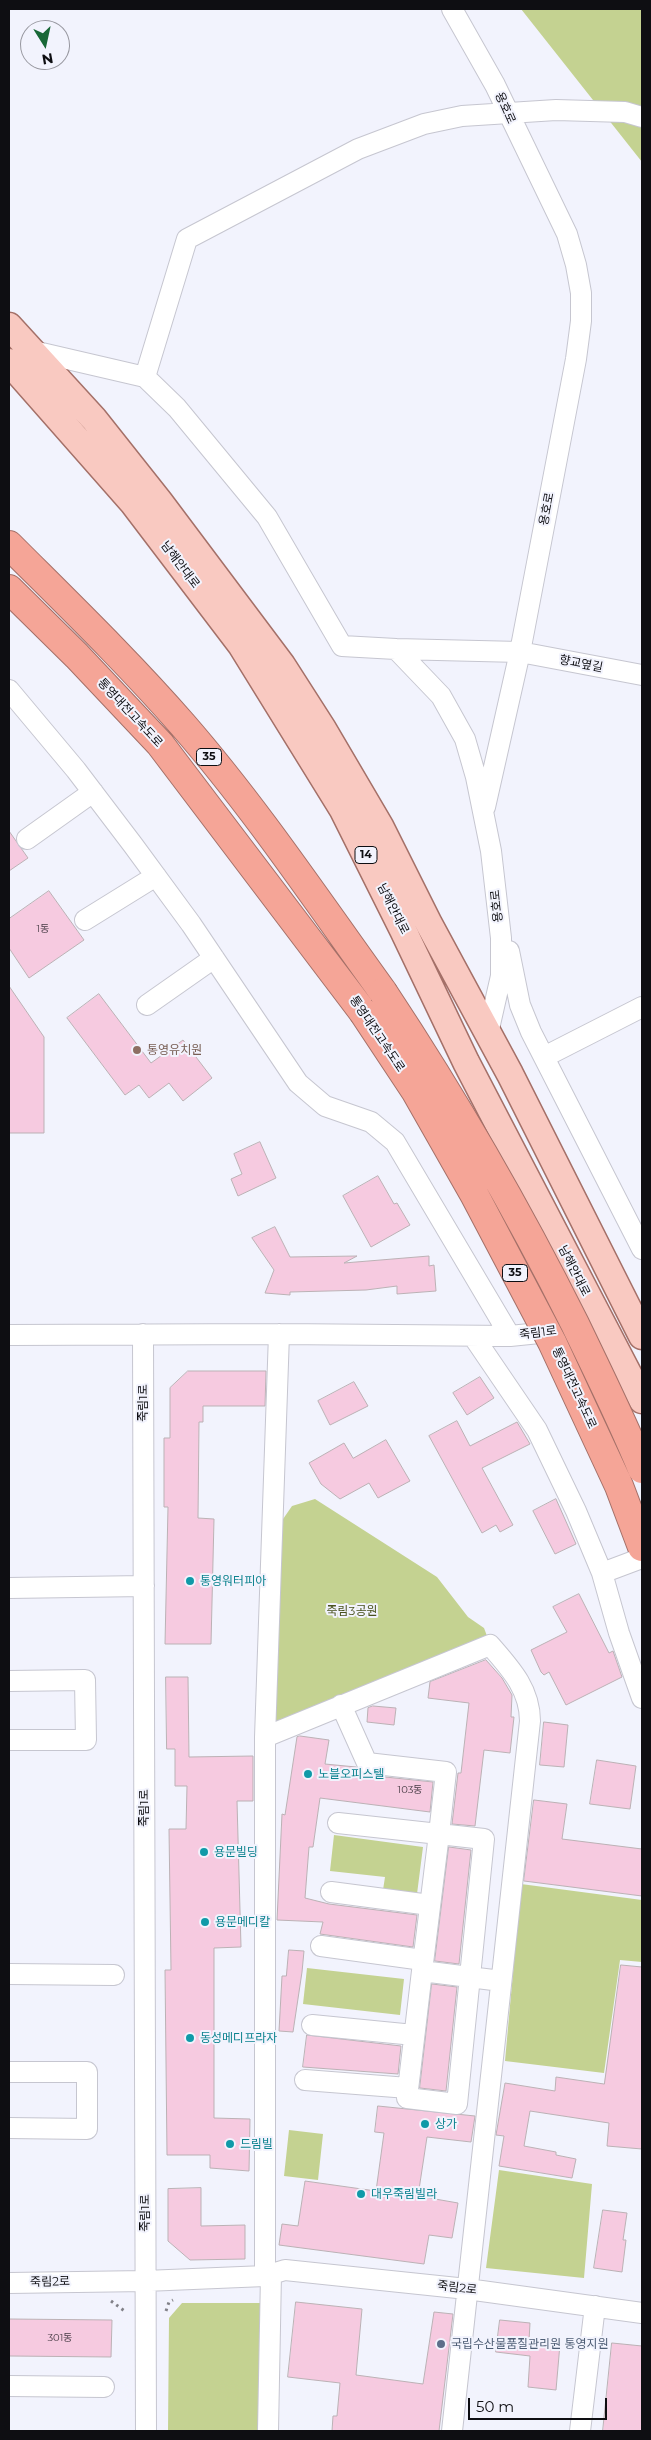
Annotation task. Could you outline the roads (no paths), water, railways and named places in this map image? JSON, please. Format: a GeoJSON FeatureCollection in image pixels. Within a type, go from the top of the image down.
{"type":"FeatureCollection","features":[{"type":"Feature","properties":{"kind":"highway","name":"35"},"geometry":{"type":"LineString","coordinates":[[9,545],[96,631],[183,725],[258,818],[383,992],[438,1076],[550,1274],[642,1469]]}},
{"type":"Feature","properties":{"kind":"highway","name":"통영대전고속도로"},"geometry":{"type":"LineString","coordinates":[[9,589],[77,656],[160,744],[363,1012],[421,1101],[474,1194],[552,1342],[619,1486],[642,1547]]}},
{"type":"Feature","properties":{"kind":"main road","name":"남해안대로"},"geometry":{"type":"LineString","coordinates":[[9,326],[94,419],[236,602],[282,665],[380,826],[642,1336]]}},
{"type":"Feature","properties":{"kind":"main road","name":"남해안대로"},"geometry":{"type":"LineString","coordinates":[[9,362],[133,503],[235,638],[333,794],[403,930],[466,1062],[642,1400]]}},
{"type":"Feature","properties":{"kind":"street","name":"용호로"},"geometry":{"type":"LineString","coordinates":[[452,9],[495,85],[507,115],[567,234],[576,265],[581,294],[581,321],[576,360],[520,652],[484,814],[491,850],[500,938],[501,976],[488,1033]]}},
{"type":"Feature","properties":{"kind":"street"},"geometry":{"type":"LineString","coordinates":[[33,351],[144,377],[187,239],[358,149],[424,124],[462,116],[507,115],[582,109],[625,112],[642,117]]}},
{"type":"Feature","properties":{"kind":"street","name":"향교옆길"},"geometry":{"type":"LineString","coordinates":[[144,377],[176,408],[267,517],[342,646],[520,652],[642,675]]}},
{"type":"Feature","properties":{"kind":"street"},"geometry":{"type":"LineString","coordinates":[[396,649],[441,696],[465,739],[484,814]]}},
{"type":"Feature","properties":{"kind":"street"},"geometry":{"type":"LineString","coordinates":[[9,690],[93,792],[156,876],[298,1083],[325,1106],[371,1122],[395,1142],[510,1336]]}},
{"type":"Feature","properties":{"kind":"street"},"geometry":{"type":"LineString","coordinates":[[27,839],[93,792]]}},
{"type":"Feature","properties":{"kind":"street"},"geometry":{"type":"LineString","coordinates":[[85,920],[156,876]]}},
{"type":"Feature","properties":{"kind":"street"},"geometry":{"type":"LineString","coordinates":[[496,898],[520,1005],[544,1057],[642,1249]]}},
{"type":"Feature","properties":{"kind":"street"},"geometry":{"type":"LineString","coordinates":[[147,1005],[214,958]]}},
{"type":"Feature","properties":{"kind":"street"},"geometry":{"type":"LineString","coordinates":[[544,1057],[642,1007]]}},
{"type":"Feature","properties":{"kind":"street","name":"죽림1로"},"geometry":{"type":"LineString","coordinates":[[9,1336],[280,1334],[510,1336],[565,1330],[601,1323],[631,1312]]}},
{"type":"Feature","properties":{"kind":"street","name":"죽림1로"},"geometry":{"type":"LineString","coordinates":[[143,1334],[146,2431]]}},
{"type":"Feature","properties":{"kind":"street"},"geometry":{"type":"LineString","coordinates":[[268,2431],[265,1737],[280,1334]]}},
{"type":"Feature","properties":{"kind":"street"},"geometry":{"type":"LineString","coordinates":[[473,1336],[537,1430],[602,1573],[619,1633],[642,1698]]}},
{"type":"Feature","properties":{"kind":"street"},"geometry":{"type":"LineString","coordinates":[[602,1573],[642,1558]]}},
{"type":"Feature","properties":{"kind":"street"},"geometry":{"type":"LineString","coordinates":[[9,1588],[144,1586]]}},
{"type":"Feature","properties":{"kind":"street"},"geometry":{"type":"LineString","coordinates":[[265,1737],[490,1645],[509,1667],[526,1692],[530,1706],[530,1721],[452,2431]]}},
{"type":"Feature","properties":{"kind":"street"},"geometry":{"type":"LineString","coordinates":[[9,1681],[85,1680],[86,1740],[9,1740]]}},
{"type":"Feature","properties":{"kind":"street"},"geometry":{"type":"LineString","coordinates":[[338,1824],[439,1834],[484,1839],[457,2104],[407,2098],[422,1966],[439,1834],[446,1772],[367,1763],[341,1705]]}},
{"type":"Feature","properties":{"kind":"street"},"geometry":{"type":"LineString","coordinates":[[332,1892],[430,1904]]}},
{"type":"Feature","properties":{"kind":"street"},"geometry":{"type":"LineString","coordinates":[[321,1946],[422,1966],[470,1978],[501,1981]]}},
{"type":"Feature","properties":{"kind":"street"},"geometry":{"type":"LineString","coordinates":[[9,1974],[114,1974]]}},
{"type":"Feature","properties":{"kind":"street"},"geometry":{"type":"LineString","coordinates":[[312,2025],[414,2035]]}},
{"type":"Feature","properties":{"kind":"street"},"geometry":{"type":"LineString","coordinates":[[9,2072],[87,2072],[87,2129],[9,2128]]}},
{"type":"Feature","properties":{"kind":"street"},"geometry":{"type":"LineString","coordinates":[[305,2080],[408,2088]]}},
{"type":"Feature","properties":{"kind":"street","name":"죽림2로"},"geometry":{"type":"LineString","coordinates":[[9,2283],[145,2281],[268,2275],[285,2270],[467,2289],[642,2312]]}},
{"type":"Feature","properties":{"kind":"street"},"geometry":{"type":"LineString","coordinates":[[580,2431],[595,2306]]}},
{"type":"Feature","properties":{"kind":"street"},"geometry":{"type":"LineString","coordinates":[[9,2386],[104,2387]]}},
{"type":"Feature","properties":{"kind":"place","name":"통영유치원"},"geometry":{"type":"Point","coordinates":[137,1050]}},
{"type":"Feature","properties":{"kind":"place","name":"통영워터피아"},"geometry":{"type":"Point","coordinates":[190,1581]}},
{"type":"Feature","properties":{"kind":"place","name":"노블오피스텔"},"geometry":{"type":"Point","coordinates":[308,1774]}},
{"type":"Feature","properties":{"kind":"place","name":"용문빌딩"},"geometry":{"type":"Point","coordinates":[204,1852]}},
{"type":"Feature","properties":{"kind":"place","name":"용문메디칼"},"geometry":{"type":"Point","coordinates":[205,1922]}},
{"type":"Feature","properties":{"kind":"place","name":"동성메디프라자"},"geometry":{"type":"Point","coordinates":[190,2038]}},
{"type":"Feature","properties":{"kind":"place","name":"상가"},"geometry":{"type":"Point","coordinates":[425,2124]}},
{"type":"Feature","properties":{"kind":"place","name":"드림빌"},"geometry":{"type":"Point","coordinates":[230,2144]}},
{"type":"Feature","properties":{"kind":"place","name":"대우죽림빌라"},"geometry":{"type":"Point","coordinates":[361,2194]}},
{"type":"Feature","properties":{"kind":"place","name":"국립수산물품질관리원 통영지원"},"geometry":{"type":"Point","coordinates":[441,2344]}},
{"type":"Feature","properties":{"kind":"park label","name":"죽림3공원"},"geometry":{"type":"Point","coordinates":[352,1611]}}]}
